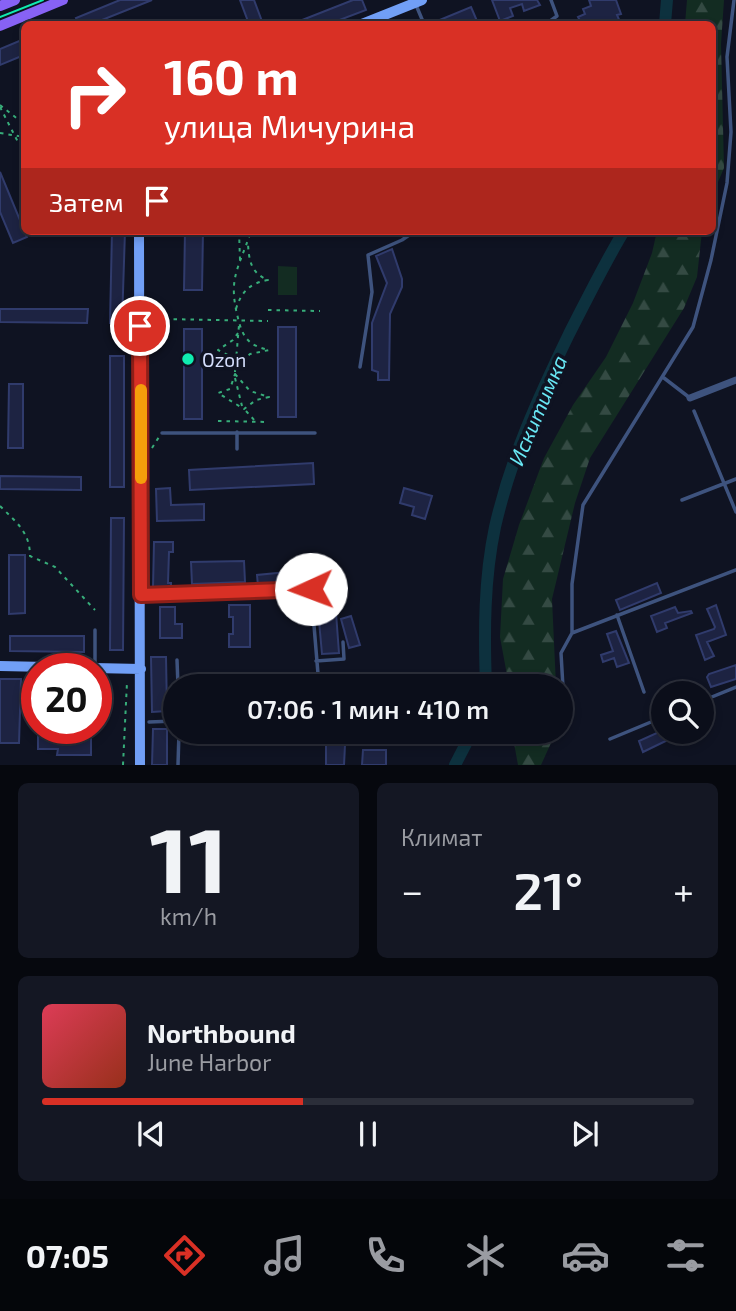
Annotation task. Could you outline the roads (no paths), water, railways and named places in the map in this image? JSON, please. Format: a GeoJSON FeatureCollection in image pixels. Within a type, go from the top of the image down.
{"type":"FeatureCollection","features":[{"type":"Feature","properties":{"kind":"main road"},"geometry":{"type":"LineString","coordinates":[[1,4],[15,0]]}},
{"type":"Feature","properties":{"kind":"main road"},"geometry":{"type":"LineString","coordinates":[[0,26],[63,0]]}},
{"type":"Feature","properties":{"kind":"street"},"geometry":{"type":"LineString","coordinates":[[369,21],[419,1]]}},
{"type":"Feature","properties":{"kind":"street"},"geometry":{"type":"LineString","coordinates":[[139,235],[140,765]]}},
{"type":"Feature","properties":{"kind":"street"},"geometry":{"type":"LineString","coordinates":[[690,398],[736,380]]}},
{"type":"Feature","properties":{"kind":"street"},"geometry":{"type":"LineString","coordinates":[[0,666],[21,666]]}},
{"type":"Feature","properties":{"kind":"street"},"geometry":{"type":"LineString","coordinates":[[112,668],[141,669]]}},
{"type":"Feature","properties":{"kind":"lane"},"geometry":{"type":"LineString","coordinates":[[550,21],[557,16],[551,0]]}},
{"type":"Feature","properties":{"kind":"lane"},"geometry":{"type":"LineString","coordinates":[[562,674],[561,653],[572,633],[572,584],[583,505],[693,327],[711,260],[727,183],[731,132],[727,57],[734,0]]}},
{"type":"Feature","properties":{"kind":"lane"},"geometry":{"type":"LineString","coordinates":[[419,1],[423,21]]}},
{"type":"Feature","properties":{"kind":"lane"},"geometry":{"type":"LineString","coordinates":[[360,368],[372,292],[368,255],[409,235]]}},
{"type":"Feature","properties":{"kind":"lane"},"geometry":{"type":"LineString","coordinates":[[664,377],[690,398]]}},
{"type":"Feature","properties":{"kind":"lane"},"geometry":{"type":"LineString","coordinates":[[694,411],[736,512]]}},
{"type":"Feature","properties":{"kind":"lane"},"geometry":{"type":"LineString","coordinates":[[237,432],[237,449]]}},
{"type":"Feature","properties":{"kind":"lane"},"geometry":{"type":"LineString","coordinates":[[162,433],[315,433]]}},
{"type":"Feature","properties":{"kind":"lane"},"geometry":{"type":"LineString","coordinates":[[682,500],[736,479]]}},
{"type":"Feature","properties":{"kind":"lane"},"geometry":{"type":"LineString","coordinates":[[572,633],[736,570]]}},
{"type":"Feature","properties":{"kind":"lane"},"geometry":{"type":"LineString","coordinates":[[141,595],[311,589],[318,674]]}},
{"type":"Feature","properties":{"kind":"lane"},"geometry":{"type":"LineString","coordinates":[[617,615],[644,692]]}},
{"type":"Feature","properties":{"kind":"lane"},"geometry":{"type":"LineString","coordinates":[[95,630],[95,653]]}},
{"type":"Feature","properties":{"kind":"lane"},"geometry":{"type":"LineString","coordinates":[[316,661],[344,659],[343,642]]}},
{"type":"Feature","properties":{"kind":"lane"},"geometry":{"type":"LineString","coordinates":[[177,660],[178,674]]}},
{"type":"Feature","properties":{"kind":"lane"},"geometry":{"type":"LineString","coordinates":[[714,696],[736,687]]}},
{"type":"Feature","properties":{"kind":"lane"},"geometry":{"type":"LineString","coordinates":[[149,722],[163,721]]}},
{"type":"Feature","properties":{"kind":"lane"},"geometry":{"type":"LineString","coordinates":[[610,739],[651,722]]}},
{"type":"Feature","properties":{"kind":"lane"},"geometry":{"type":"LineString","coordinates":[[178,744],[178,765]]}},
{"type":"Feature","properties":{"kind":"waterway","name":"Искитимка"},"geometry":{"type":"LineString","coordinates":[[665,21],[667,0]]}},
{"type":"Feature","properties":{"kind":"waterway","name":"Искитимка"},"geometry":{"type":"LineString","coordinates":[[486,674],[485,626],[489,566],[495,527],[509,476],[536,405],[622,235]]}},
{"type":"Feature","properties":{"kind":"waterway","name":"Искитимка"},"geometry":{"type":"LineString","coordinates":[[455,765],[466,744]]}},
{"type":"Feature","properties":{"kind":"tram line"},"geometry":{"type":"LineString","coordinates":[[0,17],[43,0]]}},
{"type":"Feature","properties":{"kind":"place","name":"Ozon"},"geometry":{"type":"Point","coordinates":[188,359]}}]}
